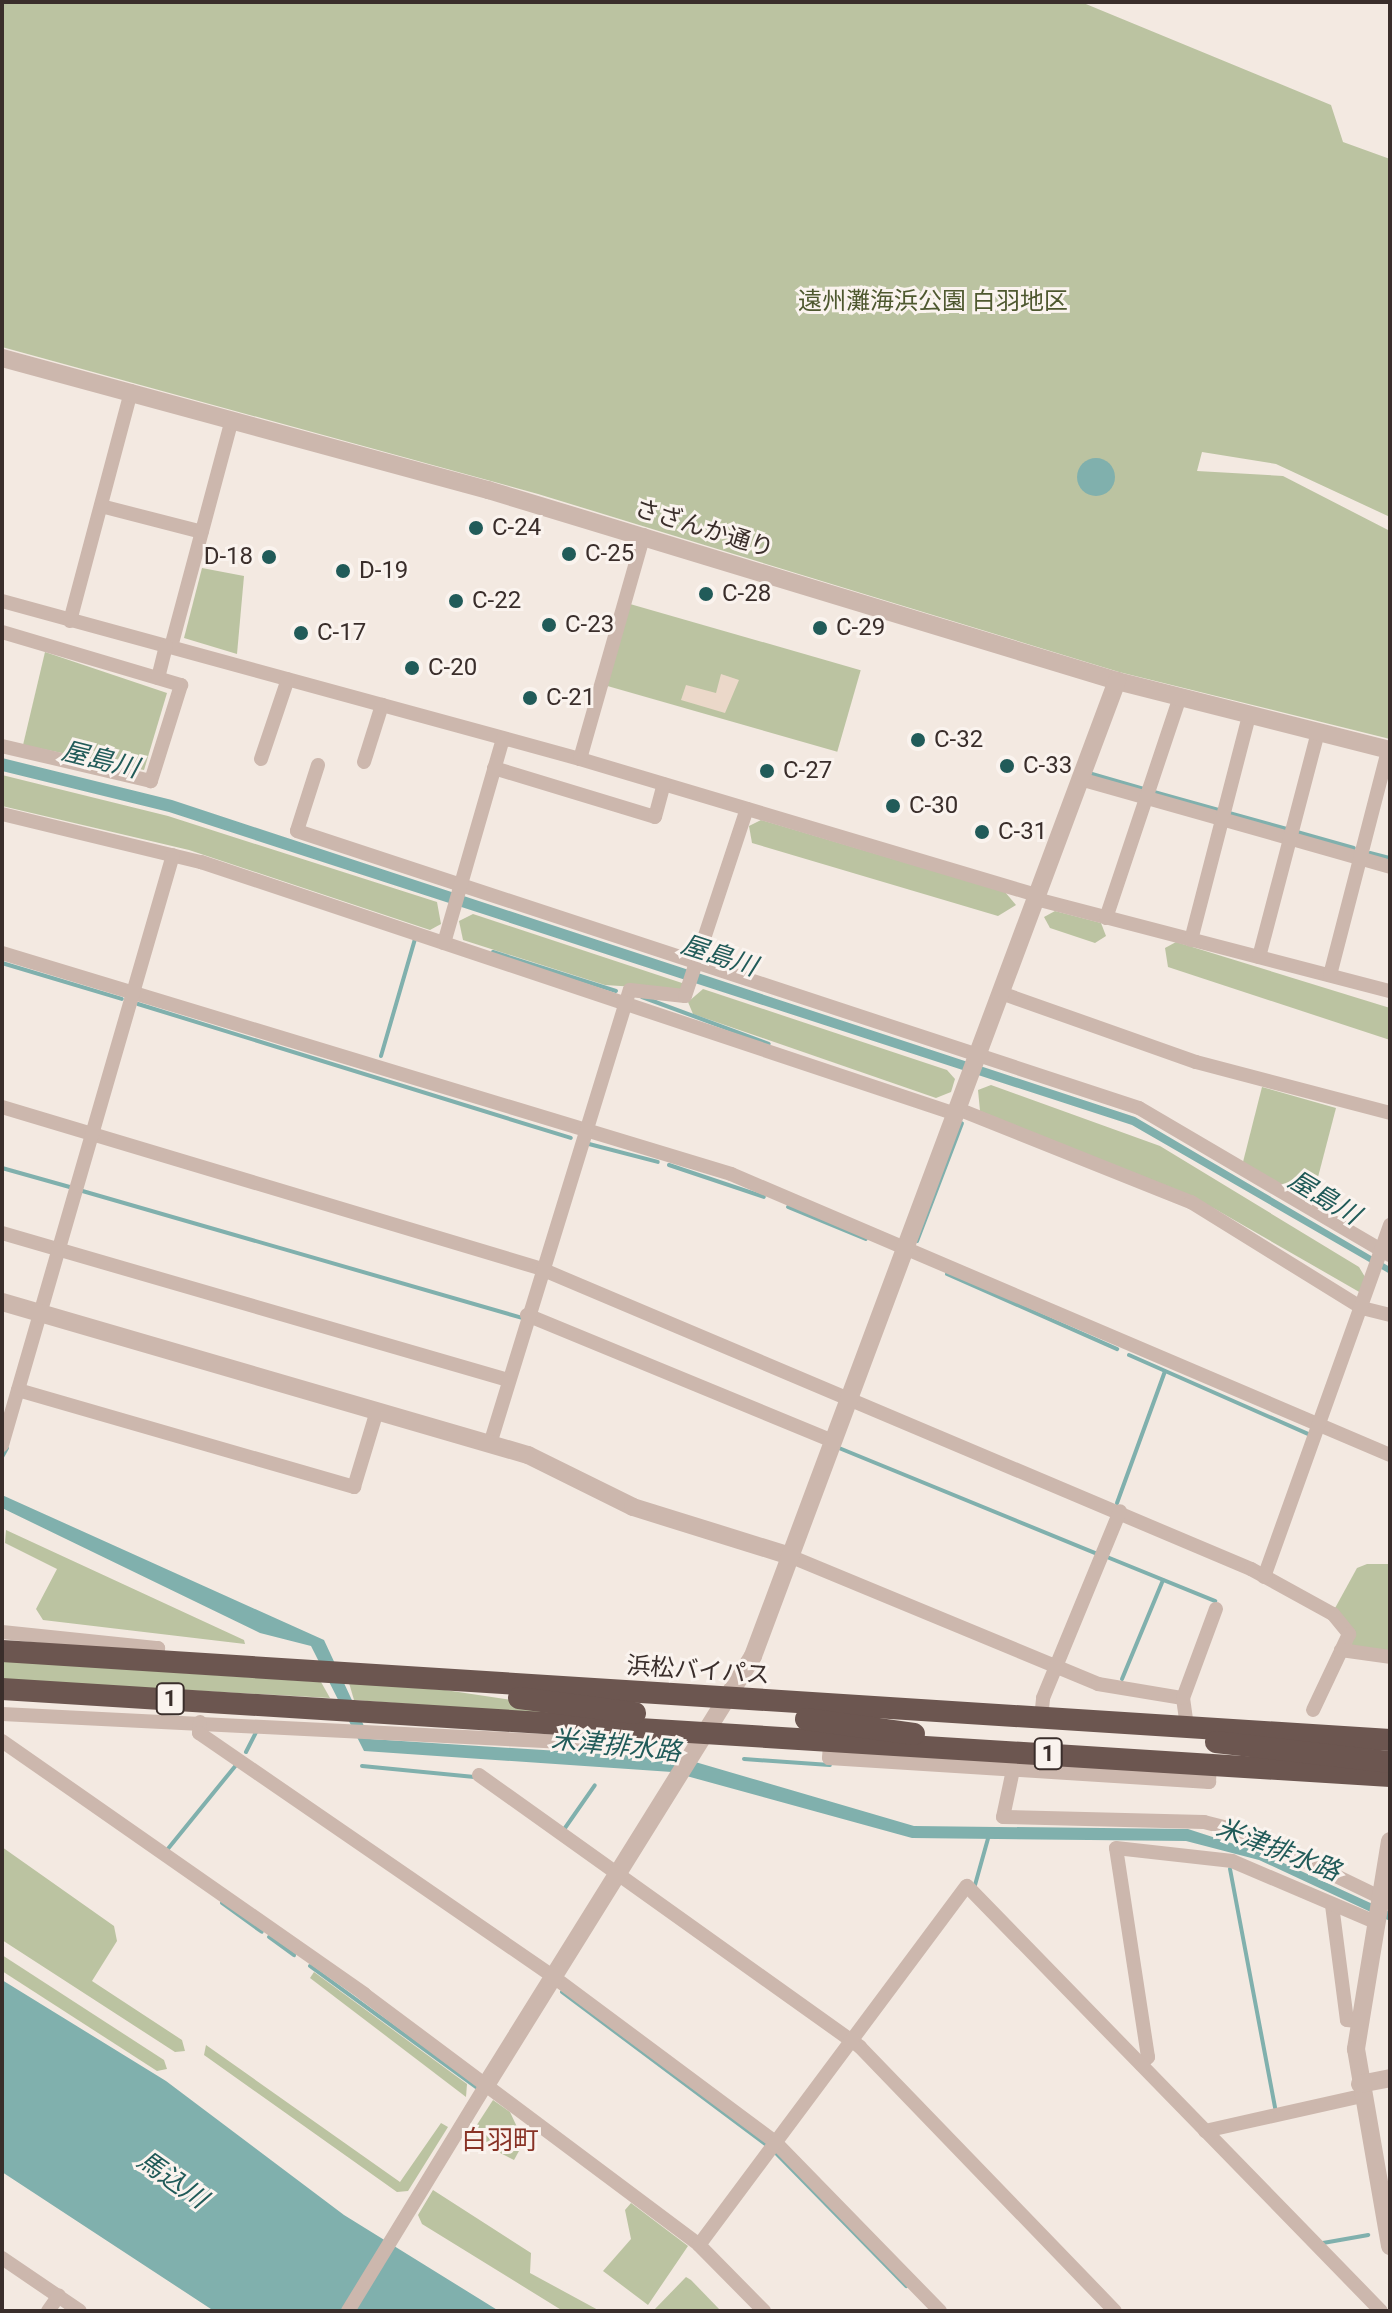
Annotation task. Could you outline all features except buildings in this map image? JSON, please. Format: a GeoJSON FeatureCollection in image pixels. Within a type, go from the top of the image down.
{"type":"FeatureCollection","features":[{"type":"Feature","properties":{"kind":"highway","name":"浜松バイパス"},"geometry":{"type":"LineString","coordinates":[[2,1651],[452,1681],[720,1716],[830,1741],[1011,1761],[1210,1765],[1390,1776]]}},
{"type":"Feature","properties":{"kind":"highway"},"geometry":{"type":"LineString","coordinates":[[452,1681],[502,1696],[720,1716],[1011,1761]]}},
{"type":"Feature","properties":{"kind":"highway","name":"浜松バイパス"},"geometry":{"type":"LineString","coordinates":[[2,1689],[353,1720],[586,1726],[720,1716],[1041,1718],[1390,1740]]}},
{"type":"Feature","properties":{"kind":"highway"},"geometry":{"type":"LineString","coordinates":[[1141,1724],[1281,1752],[1390,1762]]}},
{"type":"Feature","properties":{"kind":"street","name":"さざんか通り"},"geometry":{"type":"LineString","coordinates":[[2,358],[131,391],[644,535],[1117,681],[1389,750]]}},
{"type":"Feature","properties":{"kind":"street"},"geometry":{"type":"LineString","coordinates":[[66,649],[131,391]]}},
{"type":"Feature","properties":{"kind":"street"},"geometry":{"type":"LineString","coordinates":[[158,678],[232,419]]}},
{"type":"Feature","properties":{"kind":"street"},"geometry":{"type":"LineString","coordinates":[[101,506],[202,532]]}},
{"type":"Feature","properties":{"kind":"street"},"geometry":{"type":"LineString","coordinates":[[580,759],[644,535]]}},
{"type":"Feature","properties":{"kind":"street"},"geometry":{"type":"LineString","coordinates":[[2,601],[580,759],[1106,918],[1390,991]]}},
{"type":"Feature","properties":{"kind":"street"},"geometry":{"type":"LineString","coordinates":[[2,632],[181,685],[151,781],[2,746]]}},
{"type":"Feature","properties":{"kind":"street"},"geometry":{"type":"LineString","coordinates":[[261,759],[288,679]]}},
{"type":"Feature","properties":{"kind":"street"},"geometry":{"type":"LineString","coordinates":[[348,2311],[486,2085],[720,1716],[849,1399],[1117,681]]}},
{"type":"Feature","properties":{"kind":"street"},"geometry":{"type":"LineString","coordinates":[[1106,918],[1180,697]]}},
{"type":"Feature","properties":{"kind":"street"},"geometry":{"type":"LineString","coordinates":[[364,762],[382,705]]}},
{"type":"Feature","properties":{"kind":"street"},"geometry":{"type":"LineString","coordinates":[[1191,940],[1249,715]]}},
{"type":"Feature","properties":{"kind":"street"},"geometry":{"type":"LineString","coordinates":[[1259,957],[1318,732]]}},
{"type":"Feature","properties":{"kind":"street"},"geometry":{"type":"LineString","coordinates":[[444,943],[503,738]]}},
{"type":"Feature","properties":{"kind":"street"},"geometry":{"type":"LineString","coordinates":[[1330,975],[1389,750]]}},
{"type":"Feature","properties":{"kind":"street"},"geometry":{"type":"LineString","coordinates":[[318,765],[297,831],[1156,1116],[1385,1254]]}},
{"type":"Feature","properties":{"kind":"street"},"geometry":{"type":"LineString","coordinates":[[494,768],[655,817],[664,784]]}},
{"type":"Feature","properties":{"kind":"street"},"geometry":{"type":"LineString","coordinates":[[1080,779],[1390,867]]}},
{"type":"Feature","properties":{"kind":"street"},"geometry":{"type":"LineString","coordinates":[[490,1444],[539,1268],[630,990],[685,996],[747,809]]}},
{"type":"Feature","properties":{"kind":"street"},"geometry":{"type":"LineString","coordinates":[[2,814],[173,855],[627,1000],[957,1112],[1191,1202],[1366,1309],[1390,1315]]}},
{"type":"Feature","properties":{"kind":"street"},"geometry":{"type":"LineString","coordinates":[[2,1445],[173,855]]}},
{"type":"Feature","properties":{"kind":"street"},"geometry":{"type":"LineString","coordinates":[[2,953],[583,1132],[731,1174],[906,1246],[1321,1428],[1390,1455]]}},
{"type":"Feature","properties":{"kind":"street"},"geometry":{"type":"LineString","coordinates":[[1001,993],[1196,1062],[1390,1113]]}},
{"type":"Feature","properties":{"kind":"street"},"geometry":{"type":"LineString","coordinates":[[2,1107],[539,1268],[1120,1511],[1264,1577],[1333,1614],[1349,1634],[1313,1710]]}},
{"type":"Feature","properties":{"kind":"street"},"geometry":{"type":"LineString","coordinates":[[1264,1577],[1366,1309],[1385,1254],[1390,1225]]}},
{"type":"Feature","properties":{"kind":"street"},"geometry":{"type":"LineString","coordinates":[[2,1233],[508,1380]]}},
{"type":"Feature","properties":{"kind":"street"},"geometry":{"type":"LineString","coordinates":[[2,1302],[555,1465],[633,1507],[787,1555],[1056,1667],[1111,1687],[1183,1698]]}},
{"type":"Feature","properties":{"kind":"street"},"geometry":{"type":"LineString","coordinates":[[527,1315],[832,1441]]}},
{"type":"Feature","properties":{"kind":"street"},"geometry":{"type":"LineString","coordinates":[[2,1387],[354,1487],[377,1411]]}},
{"type":"Feature","properties":{"kind":"street"},"geometry":{"type":"LineString","coordinates":[[1041,1718],[1056,1667],[1120,1511]]}},
{"type":"Feature","properties":{"kind":"street"},"geometry":{"type":"LineString","coordinates":[[1187,1727],[1183,1698],[1216,1609]]}},
{"type":"Feature","properties":{"kind":"street"},"geometry":{"type":"LineString","coordinates":[[2,1632],[158,1648],[157,1662]]}},
{"type":"Feature","properties":{"kind":"street"},"geometry":{"type":"LineString","coordinates":[[1341,1650],[1390,1657]]}},
{"type":"Feature","properties":{"kind":"street"},"geometry":{"type":"LineString","coordinates":[[2,1714],[200,1722],[353,1720]]}},
{"type":"Feature","properties":{"kind":"street"},"geometry":{"type":"LineString","coordinates":[[200,1722],[199,1733],[555,1978],[776,2143],[940,2311]]}},
{"type":"Feature","properties":{"kind":"street"},"geometry":{"type":"LineString","coordinates":[[2,1741],[486,2085],[699,2245],[764,2311]]}},
{"type":"Feature","properties":{"kind":"street"},"geometry":{"type":"LineString","coordinates":[[1011,1761],[1003,1817],[1204,1822],[1247,1833],[1383,1899]]}},
{"type":"Feature","properties":{"kind":"street"},"geometry":{"type":"LineString","coordinates":[[479,1775],[623,1872],[853,2043],[1115,2311]]}},
{"type":"Feature","properties":{"kind":"street"},"geometry":{"type":"LineString","coordinates":[[1390,1841],[1378,1932],[1357,2021],[1361,2090],[1384,2184],[1390,2246]]}},
{"type":"Feature","properties":{"kind":"street"},"geometry":{"type":"LineString","coordinates":[[1141,2064],[1148,2057],[1116,1848],[1209,1855],[1332,1905],[1378,1932]]}},
{"type":"Feature","properties":{"kind":"street"},"geometry":{"type":"LineString","coordinates":[[699,2245],[853,2043],[967,1886],[1381,2311]]}},
{"type":"Feature","properties":{"kind":"street"},"geometry":{"type":"LineString","coordinates":[[1332,1905],[1347,2020],[1357,2021]]}},
{"type":"Feature","properties":{"kind":"street"},"geometry":{"type":"LineString","coordinates":[[1205,2131],[1361,2090],[1390,2078]]}},
{"type":"Feature","properties":{"kind":"street"},"geometry":{"type":"LineString","coordinates":[[2,2258],[80,2311]]}},
{"type":"Feature","properties":{"kind":"street"},"geometry":{"type":"LineString","coordinates":[[48,2311],[59,2295]]}},
{"type":"Feature","properties":{"kind":"green space","name":"遠州灘海浜公園 白羽地区"},"geometry":{"type":"Polygon","coordinates":[[[2,2],[1081,2],[1331,105],[1343,142],[1390,159],[1390,517],[1276,464],[1202,452],[1197,471],[1283,476],[1390,531],[1390,739],[1119,672],[538,494],[2,347],[2,2]]]}},
{"type":"Feature","properties":{"kind":"green space"},"geometry":{"type":"Polygon","coordinates":[[[202,568],[244,576],[237,654],[184,638],[202,568]]]}},
{"type":"Feature","properties":{"kind":"green space"},"geometry":{"type":"Polygon","coordinates":[[[630,604],[861,670],[837,752],[607,686],[630,604]]]}},
{"type":"Feature","properties":{"kind":"green space"},"geometry":{"type":"Polygon","coordinates":[[[45,652],[167,693],[144,770],[23,745],[45,652]]]}},
{"type":"Feature","properties":{"kind":"green space"},"geometry":{"type":"Polygon","coordinates":[[[2,775],[168,816],[437,902],[441,924],[430,930],[189,850],[2,806],[2,775]]]}},
{"type":"Feature","properties":{"kind":"green space"},"geometry":{"type":"Polygon","coordinates":[[[761,820],[1005,892],[1016,905],[998,916],[752,843],[749,826],[761,820]]]}},
{"type":"Feature","properties":{"kind":"green space"},"geometry":{"type":"Polygon","coordinates":[[[1055,911],[1101,923],[1106,936],[1095,943],[1050,928],[1044,917],[1055,911]]]}},
{"type":"Feature","properties":{"kind":"green space"},"geometry":{"type":"Polygon","coordinates":[[[473,914],[682,983],[682,990],[605,985],[463,940],[459,921],[473,914]]]}},
{"type":"Feature","properties":{"kind":"green space"},"geometry":{"type":"Polygon","coordinates":[[[1176,942],[1390,1008],[1390,1040],[1168,967],[1165,948],[1176,942]]]}},
{"type":"Feature","properties":{"kind":"green space"},"geometry":{"type":"Polygon","coordinates":[[[703,989],[947,1070],[955,1079],[951,1092],[936,1098],[693,1014],[688,1002],[703,989]]]}},
{"type":"Feature","properties":{"kind":"green space"},"geometry":{"type":"Polygon","coordinates":[[[991,1085],[1160,1146],[1359,1267],[1365,1277],[1361,1293],[1215,1209],[980,1111],[978,1090],[991,1085]]]}},
{"type":"Feature","properties":{"kind":"green space"},"geometry":{"type":"Polygon","coordinates":[[[1262,1087],[1336,1108],[1311,1204],[1243,1162],[1262,1087]]]}},
{"type":"Feature","properties":{"kind":"green space"},"geometry":{"type":"Polygon","coordinates":[[[6,1530],[244,1640],[245,1644],[43,1620],[36,1609],[57,1569],[5,1543],[6,1530]]]}},
{"type":"Feature","properties":{"kind":"green space"},"geometry":{"type":"Polygon","coordinates":[[[1367,1564],[1390,1564],[1390,1652],[1354,1650],[1334,1610],[1357,1568],[1367,1564]]]}},
{"type":"Feature","properties":{"kind":"green space"},"geometry":{"type":"Polygon","coordinates":[[[2,1661],[321,1682],[330,1698],[2,1680],[2,1661]]]}},
{"type":"Feature","properties":{"kind":"green space"},"geometry":{"type":"Polygon","coordinates":[[[349,1683],[445,1690],[664,1723],[354,1700],[349,1683]]]}},
{"type":"Feature","properties":{"kind":"green space"},"geometry":{"type":"Polygon","coordinates":[[[2,1847],[114,1926],[117,1941],[92,1981],[182,2040],[185,2051],[175,2052],[2,1940],[2,1847]]]}},
{"type":"Feature","properties":{"kind":"green space"},"geometry":{"type":"Polygon","coordinates":[[[2,1955],[164,2060],[167,2069],[157,2071],[2,1971],[2,1955]]]}},
{"type":"Feature","properties":{"kind":"green space"},"geometry":{"type":"Polygon","coordinates":[[[314,1972],[467,2084],[466,2097],[310,1978],[314,1972]]]}},
{"type":"Feature","properties":{"kind":"green space"},"geometry":{"type":"Polygon","coordinates":[[[206,2045],[400,2182],[441,2123],[448,2127],[408,2191],[397,2192],[204,2055],[206,2045]]]}},
{"type":"Feature","properties":{"kind":"green space"},"geometry":{"type":"Polygon","coordinates":[[[493,2100],[510,2112],[524,2142],[514,2160],[469,2137],[493,2100]]]}},
{"type":"Feature","properties":{"kind":"green space"},"geometry":{"type":"Polygon","coordinates":[[[433,2190],[531,2253],[530,2273],[600,2311],[563,2311],[422,2224],[418,2215],[433,2190]]]}},
{"type":"Feature","properties":{"kind":"green space"},"geometry":{"type":"Polygon","coordinates":[[[631,2203],[688,2246],[648,2305],[603,2271],[631,2239],[625,2210],[631,2203]]]}},
{"type":"Feature","properties":{"kind":"green space"},"geometry":{"type":"Polygon","coordinates":[[[686,2277],[691,2280],[721,2311],[653,2311],[686,2277]]]}},
{"type":"Feature","properties":{"kind":"shaded area"},"geometry":{"type":"Polygon","coordinates":[[[721,674],[739,680],[725,713],[681,700],[686,685],[716,693],[721,674]]]}},
{"type":"Feature","properties":{"kind":"water"},"geometry":{"type":"Polygon","coordinates":[[[1096,458],[1110,463],[1115,477],[1110,491],[1096,496],[1082,491],[1077,477],[1082,463],[1096,458]]]}},
{"type":"Feature","properties":{"kind":"water"},"geometry":{"type":"Polygon","coordinates":[[[2,758],[172,800],[1135,1117],[1390,1267],[1390,1274],[1132,1125],[169,812],[2,771],[2,758]]]}},
{"type":"Feature","properties":{"kind":"water"},"geometry":{"type":"Polygon","coordinates":[[[2,1495],[324,1640],[370,1739],[685,1759],[914,1826],[1188,1829],[1262,1853],[1390,1912],[1390,1921],[1259,1860],[1186,1841],[912,1838],[672,1772],[364,1751],[311,1646],[260,1633],[2,1508],[2,1495]]]}},
{"type":"Feature","properties":{"kind":"water","name":"馬込川"},"geometry":{"type":"Polygon","coordinates":[[[2,1980],[166,2081],[344,2215],[499,2311],[214,2311],[2,2172],[2,1980]]]}},
{"type":"Feature","properties":{"kind":"waterway"},"geometry":{"type":"LineString","coordinates":[[1092,774],[1144,789]]}},
{"type":"Feature","properties":{"kind":"waterway"},"geometry":{"type":"LineString","coordinates":[[1154,792],[1219,810]]}},
{"type":"Feature","properties":{"kind":"waterway"},"geometry":{"type":"LineString","coordinates":[[1229,813],[1287,829]]}},
{"type":"Feature","properties":{"kind":"waterway"},"geometry":{"type":"LineString","coordinates":[[1297,832],[1354,848]]}},
{"type":"Feature","properties":{"kind":"waterway"},"geometry":{"type":"LineString","coordinates":[[1370,853],[1390,858]]}},
{"type":"Feature","properties":{"kind":"waterway"},"geometry":{"type":"LineString","coordinates":[[381,1056],[415,939]]}},
{"type":"Feature","properties":{"kind":"waterway"},"geometry":{"type":"LineString","coordinates":[[493,952],[616,991]]}},
{"type":"Feature","properties":{"kind":"waterway"},"geometry":{"type":"LineString","coordinates":[[2,963],[122,999]]}},
{"type":"Feature","properties":{"kind":"waterway"},"geometry":{"type":"LineString","coordinates":[[642,997],[769,1044]]}},
{"type":"Feature","properties":{"kind":"waterway"},"geometry":{"type":"LineString","coordinates":[[138,1004],[571,1138]]}},
{"type":"Feature","properties":{"kind":"waterway"},"geometry":{"type":"LineString","coordinates":[[917,1241],[962,1123]]}},
{"type":"Feature","properties":{"kind":"waterway"},"geometry":{"type":"LineString","coordinates":[[589,1144],[658,1162]]}},
{"type":"Feature","properties":{"kind":"waterway"},"geometry":{"type":"LineString","coordinates":[[669,1165],[764,1197]]}},
{"type":"Feature","properties":{"kind":"waterway"},"geometry":{"type":"LineString","coordinates":[[2,1168],[73,1188]]}},
{"type":"Feature","properties":{"kind":"waterway"},"geometry":{"type":"LineString","coordinates":[[79,1190],[523,1318]]}},
{"type":"Feature","properties":{"kind":"waterway"},"geometry":{"type":"LineString","coordinates":[[788,1207],[866,1239]]}},
{"type":"Feature","properties":{"kind":"waterway"},"geometry":{"type":"LineString","coordinates":[[947,1274],[1117,1349]]}},
{"type":"Feature","properties":{"kind":"waterway"},"geometry":{"type":"LineString","coordinates":[[1129,1355],[1310,1435]]}},
{"type":"Feature","properties":{"kind":"waterway"},"geometry":{"type":"LineString","coordinates":[[1117,1503],[1165,1371]]}},
{"type":"Feature","properties":{"kind":"waterway"},"geometry":{"type":"LineString","coordinates":[[2,1457],[7,1448]]}},
{"type":"Feature","properties":{"kind":"waterway"},"geometry":{"type":"LineString","coordinates":[[839,1448],[1097,1554]]}},
{"type":"Feature","properties":{"kind":"waterway"},"geometry":{"type":"LineString","coordinates":[[1107,1557],[1215,1601]]}},
{"type":"Feature","properties":{"kind":"waterway"},"geometry":{"type":"LineString","coordinates":[[1122,1679],[1163,1580]]}},
{"type":"Feature","properties":{"kind":"waterway"},"geometry":{"type":"LineString","coordinates":[[246,1752],[256,1732]]}},
{"type":"Feature","properties":{"kind":"waterway"},"geometry":{"type":"LineString","coordinates":[[744,1759],[830,1765]]}},
{"type":"Feature","properties":{"kind":"waterway"},"geometry":{"type":"LineString","coordinates":[[167,1850],[236,1765]]}},
{"type":"Feature","properties":{"kind":"waterway"},"geometry":{"type":"LineString","coordinates":[[362,1766],[474,1777]]}},
{"type":"Feature","properties":{"kind":"waterway"},"geometry":{"type":"LineString","coordinates":[[565,1828],[595,1785]]}},
{"type":"Feature","properties":{"kind":"waterway"},"geometry":{"type":"LineString","coordinates":[[975,1885],[989,1835]]}},
{"type":"Feature","properties":{"kind":"waterway"},"geometry":{"type":"LineString","coordinates":[[1230,1869],[1275,2108]]}},
{"type":"Feature","properties":{"kind":"waterway"},"geometry":{"type":"LineString","coordinates":[[222,1903],[262,1932]]}},
{"type":"Feature","properties":{"kind":"waterway"},"geometry":{"type":"LineString","coordinates":[[269,1937],[294,1955]]}},
{"type":"Feature","properties":{"kind":"waterway"},"geometry":{"type":"LineString","coordinates":[[310,1966],[477,2088]]}},
{"type":"Feature","properties":{"kind":"waterway"},"geometry":{"type":"LineString","coordinates":[[562,1992],[768,2146]]}},
{"type":"Feature","properties":{"kind":"waterway"},"geometry":{"type":"LineString","coordinates":[[774,2151],[906,2286]]}},
{"type":"Feature","properties":{"kind":"waterway"},"geometry":{"type":"LineString","coordinates":[[1323,2243],[1368,2235]]}},
{"type":"Feature","properties":{"kind":"place","name":"C-24"},"geometry":{"type":"Point","coordinates":[476,528]}},
{"type":"Feature","properties":{"kind":"place","name":"C-25"},"geometry":{"type":"Point","coordinates":[569,554]}},
{"type":"Feature","properties":{"kind":"place","name":"D-18"},"geometry":{"type":"Point","coordinates":[269,557]}},
{"type":"Feature","properties":{"kind":"place","name":"D-19"},"geometry":{"type":"Point","coordinates":[343,571]}},
{"type":"Feature","properties":{"kind":"place","name":"C-28"},"geometry":{"type":"Point","coordinates":[706,594]}},
{"type":"Feature","properties":{"kind":"place","name":"C-22"},"geometry":{"type":"Point","coordinates":[456,601]}},
{"type":"Feature","properties":{"kind":"place","name":"C-23"},"geometry":{"type":"Point","coordinates":[549,625]}},
{"type":"Feature","properties":{"kind":"place","name":"C-29"},"geometry":{"type":"Point","coordinates":[820,628]}},
{"type":"Feature","properties":{"kind":"place","name":"C-17"},"geometry":{"type":"Point","coordinates":[301,633]}},
{"type":"Feature","properties":{"kind":"place","name":"C-20"},"geometry":{"type":"Point","coordinates":[412,668]}},
{"type":"Feature","properties":{"kind":"place","name":"C-21"},"geometry":{"type":"Point","coordinates":[530,698]}},
{"type":"Feature","properties":{"kind":"place","name":"C-32"},"geometry":{"type":"Point","coordinates":[918,740]}},
{"type":"Feature","properties":{"kind":"place","name":"C-33"},"geometry":{"type":"Point","coordinates":[1007,766]}},
{"type":"Feature","properties":{"kind":"place","name":"C-27"},"geometry":{"type":"Point","coordinates":[767,771]}},
{"type":"Feature","properties":{"kind":"place","name":"C-30"},"geometry":{"type":"Point","coordinates":[893,806]}},
{"type":"Feature","properties":{"kind":"place","name":"C-31"},"geometry":{"type":"Point","coordinates":[982,832]}},
{"type":"Feature","properties":{"kind":"district","name":"白羽町"},"geometry":{"type":"Point","coordinates":[500,2141]}},
{"type":"Feature","properties":{"kind":"water label","name":"屋島川"},"geometry":{"type":"Point","coordinates":[100,760]}},
{"type":"Feature","properties":{"kind":"water label","name":"屋島川"},"geometry":{"type":"Point","coordinates":[719,956]}},
{"type":"Feature","properties":{"kind":"water label","name":"屋島川"},"geometry":{"type":"Point","coordinates":[1324,1198]}},
{"type":"Feature","properties":{"kind":"water label","name":"米津排水路"},"geometry":{"type":"Point","coordinates":[616,1746]}},
{"type":"Feature","properties":{"kind":"water label","name":"米津排水路"},"geometry":{"type":"Point","coordinates":[1278,1850]}}]}
